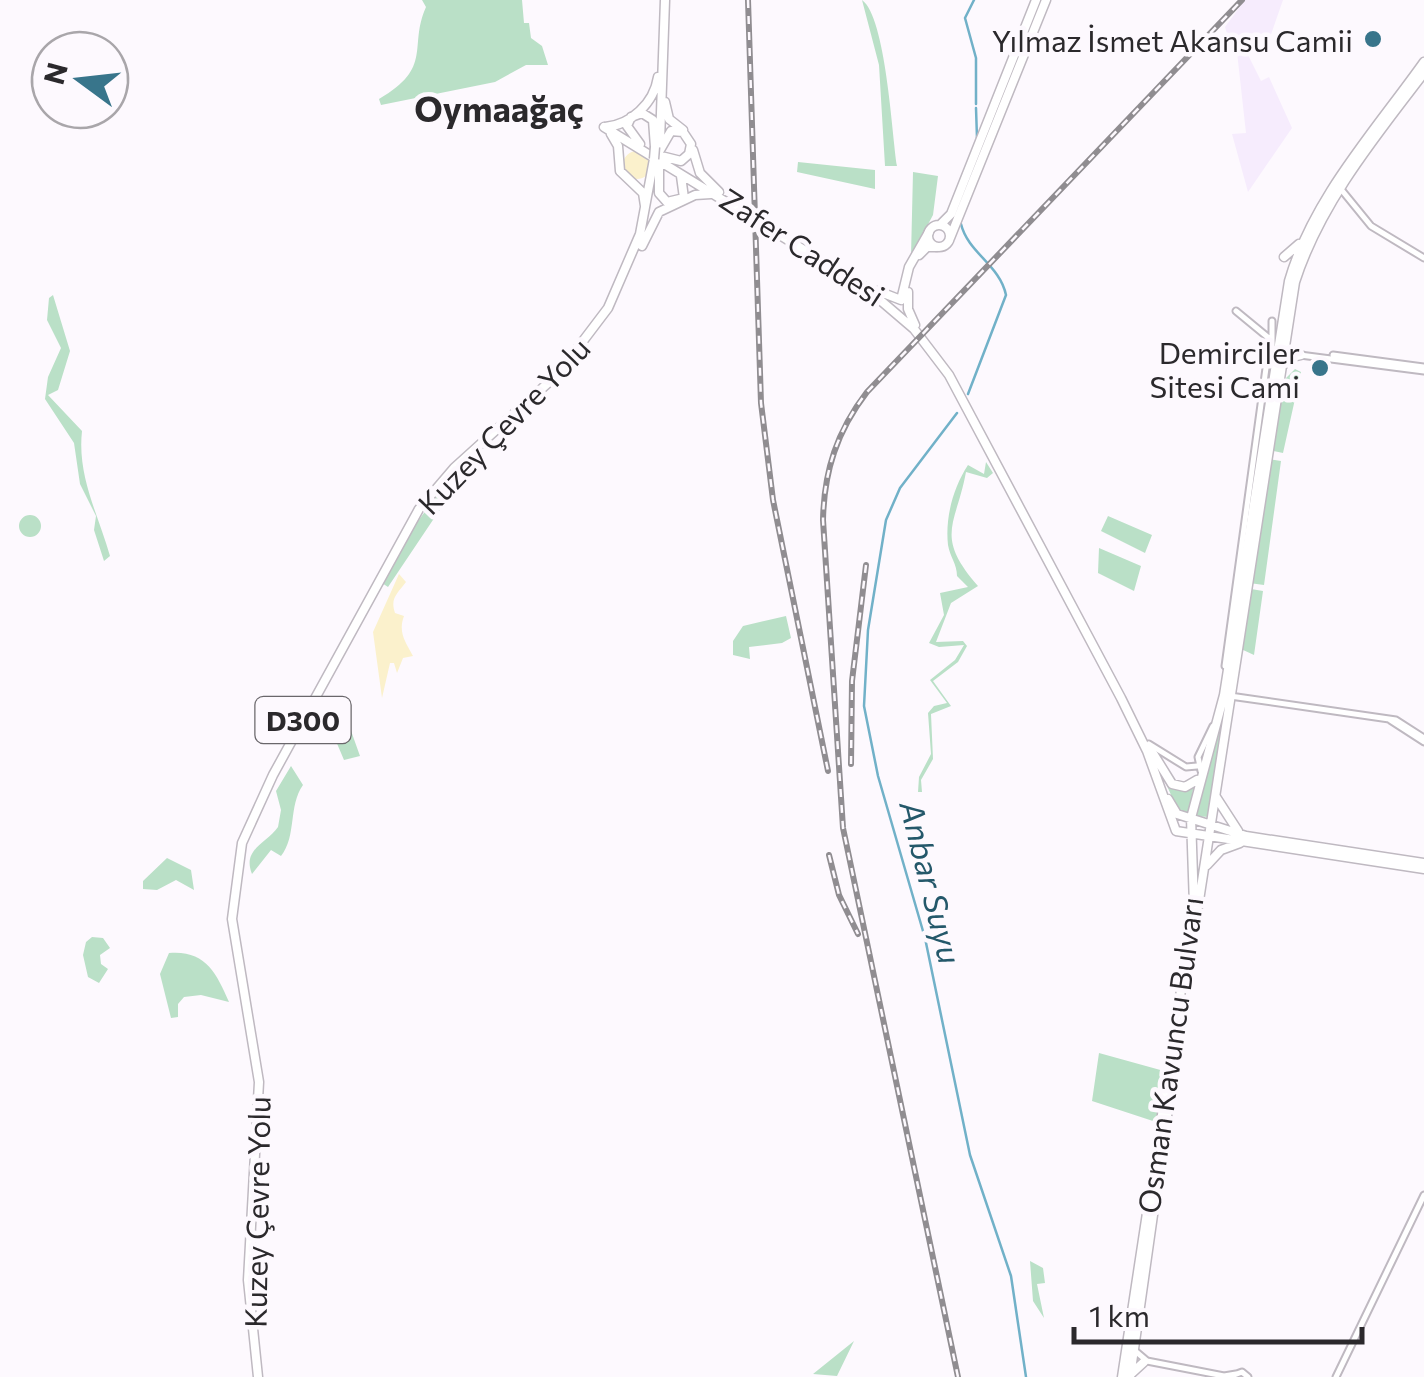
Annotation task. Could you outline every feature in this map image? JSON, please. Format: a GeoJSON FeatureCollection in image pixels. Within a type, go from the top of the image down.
{"type":"FeatureCollection","features":[{"type":"Feature","properties":{"kind":"main road","name":"Kuzey Çevre Yolu"},"geometry":{"type":"LineString","coordinates":[[259,1377],[252,1280],[262,1083],[235,918],[245,845],[281,767],[422,511],[456,470],[574,362],[604,320],[630,273],[649,216],[658,156],[663,0]]}},
{"type":"Feature","properties":{"kind":"main road"},"geometry":{"type":"LineString","coordinates":[[871,287],[901,300],[910,263],[929,232],[951,214],[1036,0]]}},
{"type":"Feature","properties":{"kind":"main road"},"geometry":{"type":"LineString","coordinates":[[915,325],[907,304],[911,270],[921,252],[950,238],[1046,0]]}},
{"type":"Feature","properties":{"kind":"main road","name":"Osman Kavuncu Bulvarı"},"geometry":{"type":"LineString","coordinates":[[1122,1377],[1136,1329],[1227,695],[1280,372],[1276,323],[1283,312],[1302,240],[1355,157],[1424,62]]}},
{"type":"Feature","properties":{"kind":"main road"},"geometry":{"type":"LineString","coordinates":[[604,127],[622,124],[650,103],[661,68]]}},
{"type":"Feature","properties":{"kind":"main road"},"geometry":{"type":"LineString","coordinates":[[661,68],[667,115],[690,136],[697,167],[719,194]]}},
{"type":"Feature","properties":{"kind":"main road","name":"Osman Kavuncu Bulvarı"},"geometry":{"type":"LineString","coordinates":[[1130,1377],[1129,1353],[1194,894],[1191,850],[1185,836],[1199,771],[1227,695],[1225,678],[1263,400],[1280,350],[1304,251],[1340,188],[1424,74]]}},
{"type":"Feature","properties":{"kind":"main road"},"geometry":{"type":"LineString","coordinates":[[640,144],[627,126],[638,113],[652,120],[658,190],[667,202],[678,202],[686,195],[677,171]]}},
{"type":"Feature","properties":{"kind":"main road"},"geometry":{"type":"LineString","coordinates":[[604,127],[658,156]]}},
{"type":"Feature","properties":{"kind":"main road"},"geometry":{"type":"LineString","coordinates":[[604,127],[658,156]]}},
{"type":"Feature","properties":{"kind":"main road"},"geometry":{"type":"LineString","coordinates":[[604,127],[618,146],[622,176],[645,199],[635,250]]}},
{"type":"Feature","properties":{"kind":"main road","name":"Kuzey Çevre Yolu"},"geometry":{"type":"LineString","coordinates":[[259,1377],[248,1280],[259,1082],[232,919],[242,843],[288,748],[420,509],[454,468],[572,359],[608,308],[635,250],[658,156]]}},
{"type":"Feature","properties":{"kind":"main road","name":"Zafer Caddesi"},"geometry":{"type":"LineString","coordinates":[[658,156],[884,301],[937,356],[966,402]]}},
{"type":"Feature","properties":{"kind":"main road","name":"Zafer Caddesi"},"geometry":{"type":"LineString","coordinates":[[658,156],[871,287],[915,325],[966,402]]}},
{"type":"Feature","properties":{"kind":"main road"},"geometry":{"type":"LineString","coordinates":[[1340,188],[1355,157]]}},
{"type":"Feature","properties":{"kind":"main road"},"geometry":{"type":"LineString","coordinates":[[630,273],[655,214],[700,194],[719,194]]}},
{"type":"Feature","properties":{"kind":"main road"},"geometry":{"type":"LineString","coordinates":[[940,225],[948,230],[950,238]]}},
{"type":"Feature","properties":{"kind":"main road"},"geometry":{"type":"LineString","coordinates":[[929,232],[929,241],[936,246]]}},
{"type":"Feature","properties":{"kind":"main road"},"geometry":{"type":"LineString","coordinates":[[1284,257],[1302,240]]}},
{"type":"Feature","properties":{"kind":"main road"},"geometry":{"type":"LineString","coordinates":[[1280,350],[1300,353]]}},
{"type":"Feature","properties":{"kind":"main road"},"geometry":{"type":"LineString","coordinates":[[1280,372],[1286,360],[1300,353]]}},
{"type":"Feature","properties":{"kind":"main road"},"geometry":{"type":"LineString","coordinates":[[966,402],[1150,747],[1174,785],[1190,786],[1199,771]]}},
{"type":"Feature","properties":{"kind":"main road"},"geometry":{"type":"LineString","coordinates":[[966,402],[1138,733],[1170,821],[1185,836],[1245,839],[1424,866]]}},
{"type":"Feature","properties":{"kind":"main road"},"geometry":{"type":"LineString","coordinates":[[1150,747],[1171,807],[1245,839]]}},
{"type":"Feature","properties":{"kind":"main road"},"geometry":{"type":"LineString","coordinates":[[1215,792],[1226,818],[1245,839]]}},
{"type":"Feature","properties":{"kind":"main road"},"geometry":{"type":"LineString","coordinates":[[1204,871],[1218,852],[1245,839]]}},
{"type":"Feature","properties":{"kind":"main road"},"geometry":{"type":"LineString","coordinates":[[1130,1377],[1146,1362]]}},
{"type":"Feature","properties":{"kind":"street"},"geometry":{"type":"LineString","coordinates":[[1340,188],[1371,226],[1424,258]]}},
{"type":"Feature","properties":{"kind":"street"},"geometry":{"type":"LineString","coordinates":[[1236,311],[1270,338],[1268,372]]}},
{"type":"Feature","properties":{"kind":"street"},"geometry":{"type":"LineString","coordinates":[[1263,330],[1276,323]]}},
{"type":"Feature","properties":{"kind":"street"},"geometry":{"type":"LineString","coordinates":[[1263,400],[1276,323]]}},
{"type":"Feature","properties":{"kind":"street"},"geometry":{"type":"LineString","coordinates":[[1280,350],[1424,369]]}},
{"type":"Feature","properties":{"kind":"street"},"geometry":{"type":"LineString","coordinates":[[1150,747],[1199,771],[1225,678]]}},
{"type":"Feature","properties":{"kind":"street"},"geometry":{"type":"LineString","coordinates":[[1227,695],[1393,720],[1424,740]]}},
{"type":"Feature","properties":{"kind":"street"},"geometry":{"type":"LineString","coordinates":[[294,709],[313,719]]}},
{"type":"Feature","properties":{"kind":"street"},"geometry":{"type":"LineString","coordinates":[[1336,1377],[1424,1195]]}},
{"type":"Feature","properties":{"kind":"street"},"geometry":{"type":"LineString","coordinates":[[1136,1329],[1146,1362]]}},
{"type":"Feature","properties":{"kind":"street"},"geometry":{"type":"LineString","coordinates":[[1129,1353],[1146,1362],[1214,1377]]}},
{"type":"Feature","properties":{"kind":"street"},"geometry":{"type":"LineString","coordinates":[[1146,1362],[1249,1377]]}},
{"type":"Feature","properties":{"kind":"shaded area"},"geometry":{"type":"Polygon","coordinates":[[[1245,0],[1283,0],[1268,43],[1237,44],[1243,45],[1261,81],[1269,77],[1292,128],[1248,192],[1232,134],[1246,133],[1236,43],[1229,40],[1225,27],[1245,0]]]}},
{"type":"Feature","properties":{"kind":"green space"},"geometry":{"type":"Polygon","coordinates":[[[422,0],[522,0],[524,23],[529,23],[531,38],[542,46],[548,65],[526,65],[495,82],[381,105],[379,99],[396,88],[413,66],[426,7],[422,0]]]}},
{"type":"Feature","properties":{"kind":"green space"},"geometry":{"type":"Polygon","coordinates":[[[862,0],[877,29],[882,52],[897,166],[885,166],[879,65],[862,0]]]}},
{"type":"Feature","properties":{"kind":"green space"},"geometry":{"type":"Polygon","coordinates":[[[798,162],[875,170],[875,189],[797,172],[798,162]]]}},
{"type":"Feature","properties":{"kind":"green space"},"geometry":{"type":"Polygon","coordinates":[[[913,172],[938,176],[933,215],[911,256],[913,172]]]}},
{"type":"Feature","properties":{"kind":"green space"},"geometry":{"type":"Polygon","coordinates":[[[53,295],[70,351],[58,390],[48,395],[82,431],[85,479],[110,556],[104,561],[94,530],[96,516],[80,484],[74,443],[45,399],[48,377],[61,348],[47,320],[49,298],[53,295]]]}},
{"type":"Feature","properties":{"kind":"green space"},"geometry":{"type":"Polygon","coordinates":[[[1295,369],[1301,372],[1283,453],[1269,450],[1283,381],[1295,369]]]}},
{"type":"Feature","properties":{"kind":"green space"},"geometry":{"type":"Polygon","coordinates":[[[1268,459],[1281,461],[1264,585],[1249,583],[1268,459]]]}},
{"type":"Feature","properties":{"kind":"green space"},"geometry":{"type":"Polygon","coordinates":[[[986,462],[993,473],[987,478],[966,472],[954,518],[952,542],[956,554],[978,586],[951,603],[936,642],[963,641],[967,646],[958,662],[933,681],[951,706],[931,714],[933,759],[921,780],[922,792],[918,792],[919,777],[931,754],[928,713],[934,706],[947,703],[930,680],[955,660],[964,645],[939,647],[929,643],[944,615],[940,593],[968,587],[957,576],[949,549],[949,514],[968,465],[984,474],[986,462]]]}},
{"type":"Feature","properties":{"kind":"green space"},"geometry":{"type":"Polygon","coordinates":[[[444,486],[450,493],[447,499],[388,587],[382,583],[415,525],[444,486]]]}},
{"type":"Feature","properties":{"kind":"green space"},"geometry":{"type":"Polygon","coordinates":[[[30,515],[38,518],[38,534],[30,537],[22,534],[19,526],[22,518],[30,515]]]}},
{"type":"Feature","properties":{"kind":"green space"},"geometry":{"type":"Polygon","coordinates":[[[1108,516],[1152,535],[1145,553],[1101,531],[1108,516]]]}},
{"type":"Feature","properties":{"kind":"green space"},"geometry":{"type":"Polygon","coordinates":[[[1099,548],[1141,566],[1134,591],[1098,573],[1099,548]]]}},
{"type":"Feature","properties":{"kind":"green space"},"geometry":{"type":"Polygon","coordinates":[[[1251,589],[1263,591],[1254,655],[1241,649],[1251,589]]]}},
{"type":"Feature","properties":{"kind":"green space"},"geometry":{"type":"Polygon","coordinates":[[[786,616],[791,638],[782,643],[749,647],[750,659],[733,655],[733,641],[743,626],[786,616]]]}},
{"type":"Feature","properties":{"kind":"green space"},"geometry":{"type":"Polygon","coordinates":[[[1234,651],[1209,817],[1193,816],[1234,651]]]}},
{"type":"Feature","properties":{"kind":"green space"},"geometry":{"type":"Polygon","coordinates":[[[345,714],[360,756],[344,760],[327,720],[345,714]]]}},
{"type":"Feature","properties":{"kind":"green space"},"geometry":{"type":"Polygon","coordinates":[[[291,766],[303,785],[295,802],[286,848],[281,856],[271,850],[252,874],[253,853],[278,827],[281,810],[276,791],[291,766]]]}},
{"type":"Feature","properties":{"kind":"green space"},"geometry":{"type":"Polygon","coordinates":[[[1160,770],[1168,783],[1194,785],[1188,815],[1179,813],[1160,770]]]}},
{"type":"Feature","properties":{"kind":"green space"},"geometry":{"type":"Polygon","coordinates":[[[167,858],[191,870],[194,890],[176,880],[157,890],[143,889],[143,881],[167,858]]]}},
{"type":"Feature","properties":{"kind":"green space"},"geometry":{"type":"Polygon","coordinates":[[[92,937],[103,938],[110,948],[100,955],[101,964],[108,969],[99,983],[88,977],[83,955],[86,942],[92,937]]]}},
{"type":"Feature","properties":{"kind":"green space"},"geometry":{"type":"Polygon","coordinates":[[[169,953],[192,955],[208,965],[229,1002],[201,995],[184,997],[178,1004],[178,1017],[171,1018],[160,974],[169,953]]]}},
{"type":"Feature","properties":{"kind":"green space"},"geometry":{"type":"Polygon","coordinates":[[[1099,1053],[1164,1071],[1156,1122],[1092,1101],[1099,1053]]]}},
{"type":"Feature","properties":{"kind":"green space"},"geometry":{"type":"Polygon","coordinates":[[[1030,1261],[1043,1268],[1045,1283],[1037,1284],[1044,1318],[1033,1301],[1030,1261]]]}},
{"type":"Feature","properties":{"kind":"green space"},"geometry":{"type":"Polygon","coordinates":[[[854,1341],[837,1376],[813,1374],[854,1341]]]}},
{"type":"Feature","properties":{"kind":"sand"},"geometry":{"type":"Polygon","coordinates":[[[637,151],[647,155],[651,165],[647,175],[637,179],[627,175],[623,165],[627,155],[637,151]]]}},
{"type":"Feature","properties":{"kind":"sand"},"geometry":{"type":"Polygon","coordinates":[[[399,574],[406,582],[393,604],[395,613],[404,616],[402,632],[413,656],[403,658],[397,673],[394,663],[390,663],[382,698],[373,632],[399,574]]]}},
{"type":"Feature","properties":{"kind":"waterway"},"geometry":{"type":"LineString","coordinates":[[974,0],[965,18],[976,58],[976,104]]}},
{"type":"Feature","properties":{"kind":"waterway"},"geometry":{"type":"LineString","coordinates":[[1002,98],[1041,0]]}},
{"type":"Feature","properties":{"kind":"waterway"},"geometry":{"type":"LineString","coordinates":[[976,108],[977,138]]}},
{"type":"Feature","properties":{"kind":"waterway"},"geometry":{"type":"LineString","coordinates":[[974,166],[994,117]]}},
{"type":"Feature","properties":{"kind":"waterway"},"geometry":{"type":"LineString","coordinates":[[960,204],[965,187]]}},
{"type":"Feature","properties":{"kind":"waterway"},"geometry":{"type":"LineString","coordinates":[[961,224],[970,243],[997,275],[1006,295],[968,394]]}},
{"type":"Feature","properties":{"kind":"waterway","name":"Anbar Suyu"},"geometry":{"type":"LineString","coordinates":[[957,413],[900,488],[886,520],[868,630],[864,706],[878,776],[925,938],[970,1155],[1011,1276],[1026,1377]]}},
{"type":"Feature","properties":{"kind":"railway"},"geometry":{"type":"LineString","coordinates":[[748,0],[761,403],[773,500],[828,771]]}},
{"type":"Feature","properties":{"kind":"railway"},"geometry":{"type":"LineString","coordinates":[[958,1377],[843,828],[823,520],[829,468],[840,437],[867,392],[1242,0]]}},
{"type":"Feature","properties":{"kind":"railway"},"geometry":{"type":"LineString","coordinates":[[851,764],[852,681],[866,565]]}},
{"type":"Feature","properties":{"kind":"railway"},"geometry":{"type":"LineString","coordinates":[[829,855],[839,895],[858,934]]}},
{"type":"Feature","properties":{"kind":"place","name":"Yılmaz İsmet Akansu Camii"},"geometry":{"type":"Point","coordinates":[1373,39]}},
{"type":"Feature","properties":{"kind":"place","name":"Demirciler Sitesi Cami"},"geometry":{"type":"Point","coordinates":[1320,368]}},
{"type":"Feature","properties":{"kind":"district","name":"Oymaağaç"},"geometry":{"type":"Point","coordinates":[499,107]}}]}
